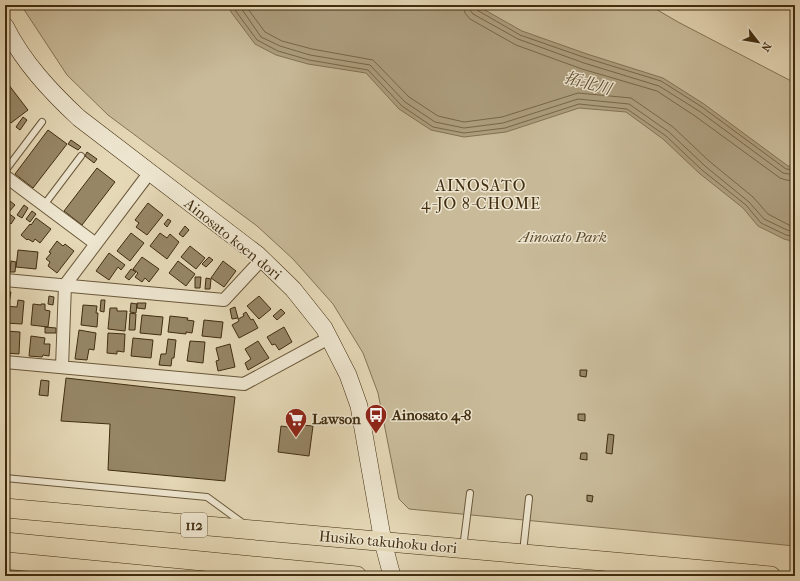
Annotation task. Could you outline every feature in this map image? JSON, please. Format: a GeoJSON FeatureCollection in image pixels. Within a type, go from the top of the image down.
{"type":"FeatureCollection","features":[{"type":"Feature","properties":{"kind":"main road","name":"Husiko takuhoku dori"},"geometry":{"type":"LineString","coordinates":[[5,508],[770,576]]}},
{"type":"Feature","properties":{"kind":"main road","name":"112"},"geometry":{"type":"LineString","coordinates":[[5,542],[318,574],[357,576]]}},
{"type":"Feature","properties":{"kind":"street","name":"Ainosato koen dori"},"geometry":{"type":"LineString","coordinates":[[5,26],[11,38],[39,78],[57,98],[79,118],[262,259],[293,289],[324,328],[348,375],[359,406],[383,542],[392,576]]}},
{"type":"Feature","properties":{"kind":"street"},"geometry":{"type":"LineString","coordinates":[[62,367],[65,285],[150,172]]}},
{"type":"Feature","properties":{"kind":"street"},"geometry":{"type":"LineString","coordinates":[[5,176],[96,244]]}},
{"type":"Feature","properties":{"kind":"street"},"geometry":{"type":"LineString","coordinates":[[5,280],[224,300],[262,259]]}},
{"type":"Feature","properties":{"kind":"street"},"geometry":{"type":"LineString","coordinates":[[5,362],[244,384],[329,338]]}},
{"type":"Feature","properties":{"kind":"lane"},"geometry":{"type":"LineString","coordinates":[[5,171],[42,122]]}},
{"type":"Feature","properties":{"kind":"lane"},"geometry":{"type":"LineString","coordinates":[[44,205],[81,156]]}},
{"type":"Feature","properties":{"kind":"lane"},"geometry":{"type":"LineString","coordinates":[[5,478],[207,497],[254,530]]}},
{"type":"Feature","properties":{"kind":"lane"},"geometry":{"type":"LineString","coordinates":[[463,549],[470,493]]}},
{"type":"Feature","properties":{"kind":"lane"},"geometry":{"type":"LineString","coordinates":[[523,554],[528,498]]}},
{"type":"Feature","properties":{"kind":"lane"},"geometry":{"type":"LineString","coordinates":[[5,573],[41,576]]}},
{"type":"Feature","properties":{"kind":"green space","name":"Ainosato Park"},"geometry":{"type":"Polygon","coordinates":[[[21,5],[649,5],[678,22],[795,83],[795,546],[409,509],[399,499],[378,393],[363,353],[333,304],[293,259],[257,226],[108,115],[67,75],[21,5]]]}},
{"type":"Feature","properties":{"kind":"water","name":"拓北川"},"geometry":{"type":"Polygon","coordinates":[[[229,5],[476,5],[522,31],[587,54],[663,78],[704,104],[788,166],[795,166],[795,242],[784,239],[758,226],[743,208],[699,173],[663,139],[626,112],[579,108],[506,132],[464,137],[431,130],[399,109],[366,73],[308,64],[276,55],[255,44],[231,12],[229,5]]]}},
{"type":"Feature","properties":{"kind":"building"},"geometry":{"type":"Polygon","coordinates":[[[5,80],[28,110],[11,123],[5,116],[5,80]]]}},
{"type":"Feature","properties":{"kind":"building"},"geometry":{"type":"Polygon","coordinates":[[[23,117],[27,120],[20,130],[16,127],[23,117]]]}},
{"type":"Feature","properties":{"kind":"building"},"geometry":{"type":"Polygon","coordinates":[[[48,130],[67,144],[33,188],[15,174],[48,130]]]}},
{"type":"Feature","properties":{"kind":"building"},"geometry":{"type":"Polygon","coordinates":[[[71,140],[81,147],[78,150],[68,144],[71,140]]]}},
{"type":"Feature","properties":{"kind":"building"},"geometry":{"type":"Polygon","coordinates":[[[87,152],[97,159],[94,163],[85,156],[87,152]]]}},
{"type":"Feature","properties":{"kind":"building"},"geometry":{"type":"Polygon","coordinates":[[[97,168],[115,182],[82,225],[64,211],[97,168]]]}},
{"type":"Feature","properties":{"kind":"building"},"geometry":{"type":"Polygon","coordinates":[[[5,197],[15,205],[8,213],[15,218],[11,224],[5,220],[5,197]]]}},
{"type":"Feature","properties":{"kind":"building"},"geometry":{"type":"Polygon","coordinates":[[[148,203],[163,215],[147,235],[136,227],[139,223],[135,220],[148,203]]]}},
{"type":"Feature","properties":{"kind":"building"},"geometry":{"type":"Polygon","coordinates":[[[24,205],[28,208],[22,218],[17,215],[24,205]]]}},
{"type":"Feature","properties":{"kind":"building"},"geometry":{"type":"Polygon","coordinates":[[[32,211],[36,214],[30,222],[26,219],[32,211]]]}},
{"type":"Feature","properties":{"kind":"building"},"geometry":{"type":"Polygon","coordinates":[[[36,218],[51,229],[40,243],[35,239],[33,242],[28,239],[27,240],[21,235],[36,218]]]}},
{"type":"Feature","properties":{"kind":"building"},"geometry":{"type":"Polygon","coordinates":[[[168,219],[171,221],[167,227],[164,224],[168,219]]]}},
{"type":"Feature","properties":{"kind":"building"},"geometry":{"type":"Polygon","coordinates":[[[185,226],[189,230],[183,237],[179,234],[185,226]]]}},
{"type":"Feature","properties":{"kind":"building"},"geometry":{"type":"Polygon","coordinates":[[[131,233],[144,243],[130,261],[117,251],[131,233]]]}},
{"type":"Feature","properties":{"kind":"building"},"geometry":{"type":"Polygon","coordinates":[[[160,233],[167,238],[170,234],[179,242],[167,259],[150,246],[160,233]]]}},
{"type":"Feature","properties":{"kind":"building"},"geometry":{"type":"Polygon","coordinates":[[[57,241],[63,246],[65,244],[74,251],[57,273],[48,266],[50,262],[46,259],[57,241]]]}},
{"type":"Feature","properties":{"kind":"building"},"geometry":{"type":"Polygon","coordinates":[[[190,246],[205,258],[196,269],[181,257],[190,246]]]}},
{"type":"Feature","properties":{"kind":"building"},"geometry":{"type":"Polygon","coordinates":[[[18,250],[38,252],[36,269],[16,267],[18,250]]]}},
{"type":"Feature","properties":{"kind":"building"},"geometry":{"type":"Polygon","coordinates":[[[109,253],[125,265],[121,270],[118,267],[109,280],[96,271],[109,253]]]}},
{"type":"Feature","properties":{"kind":"building"},"geometry":{"type":"Polygon","coordinates":[[[142,257],[159,269],[149,282],[145,278],[142,282],[135,277],[138,273],[133,269],[142,257]]]}},
{"type":"Feature","properties":{"kind":"building"},"geometry":{"type":"Polygon","coordinates":[[[209,257],[213,260],[206,267],[202,264],[209,257]]]}},
{"type":"Feature","properties":{"kind":"building"},"geometry":{"type":"Polygon","coordinates":[[[11,261],[16,262],[15,272],[10,272],[11,261]]]}},
{"type":"Feature","properties":{"kind":"building"},"geometry":{"type":"Polygon","coordinates":[[[178,261],[195,274],[186,286],[169,273],[178,261]]]}},
{"type":"Feature","properties":{"kind":"building"},"geometry":{"type":"Polygon","coordinates":[[[223,261],[236,271],[224,287],[211,278],[223,261]]]}},
{"type":"Feature","properties":{"kind":"building"},"geometry":{"type":"Polygon","coordinates":[[[131,269],[136,272],[129,280],[125,277],[131,269]]]}},
{"type":"Feature","properties":{"kind":"building"},"geometry":{"type":"Polygon","coordinates":[[[195,277],[201,277],[200,288],[195,288],[195,277]]]}},
{"type":"Feature","properties":{"kind":"building"},"geometry":{"type":"Polygon","coordinates":[[[206,278],[211,279],[210,289],[205,289],[206,278]]]}},
{"type":"Feature","properties":{"kind":"building"},"geometry":{"type":"Polygon","coordinates":[[[5,291],[11,292],[9,303],[5,302],[5,291]]]}},
{"type":"Feature","properties":{"kind":"building"},"geometry":{"type":"Polygon","coordinates":[[[49,296],[54,297],[53,305],[48,304],[49,296]]]}},
{"type":"Feature","properties":{"kind":"building"},"geometry":{"type":"Polygon","coordinates":[[[259,296],[271,309],[259,319],[247,306],[259,296]]]}},
{"type":"Feature","properties":{"kind":"building"},"geometry":{"type":"Polygon","coordinates":[[[18,300],[24,301],[22,324],[5,323],[5,306],[17,307],[18,300]]]}},
{"type":"Feature","properties":{"kind":"building"},"geometry":{"type":"Polygon","coordinates":[[[101,300],[105,300],[104,312],[100,311],[101,300]]]}},
{"type":"Feature","properties":{"kind":"building"},"geometry":{"type":"Polygon","coordinates":[[[131,303],[137,304],[136,313],[130,312],[131,303]]]}},
{"type":"Feature","properties":{"kind":"building"},"geometry":{"type":"Polygon","coordinates":[[[137,303],[146,303],[145,309],[137,308],[137,303]]]}},
{"type":"Feature","properties":{"kind":"building"},"geometry":{"type":"Polygon","coordinates":[[[33,304],[45,304],[45,310],[50,311],[48,327],[31,325],[33,304]]]}},
{"type":"Feature","properties":{"kind":"building"},"geometry":{"type":"Polygon","coordinates":[[[83,305],[97,306],[97,327],[81,325],[83,305]]]}},
{"type":"Feature","properties":{"kind":"building"},"geometry":{"type":"Polygon","coordinates":[[[235,307],[238,318],[232,319],[230,309],[235,307]]]}},
{"type":"Feature","properties":{"kind":"building"},"geometry":{"type":"Polygon","coordinates":[[[110,308],[117,308],[117,311],[127,311],[125,331],[108,329],[110,308]]]}},
{"type":"Feature","properties":{"kind":"building"},"geometry":{"type":"Polygon","coordinates":[[[281,309],[285,313],[277,320],[273,316],[281,309]]]}},
{"type":"Feature","properties":{"kind":"building"},"geometry":{"type":"Polygon","coordinates":[[[246,312],[251,320],[253,319],[258,328],[239,338],[232,325],[239,321],[238,319],[244,316],[243,314],[246,312]]]}},
{"type":"Feature","properties":{"kind":"building"},"geometry":{"type":"Polygon","coordinates":[[[130,313],[136,314],[135,330],[129,330],[130,313]]]}},
{"type":"Feature","properties":{"kind":"building"},"geometry":{"type":"Polygon","coordinates":[[[142,315],[163,317],[161,335],[140,333],[142,315]]]}},
{"type":"Feature","properties":{"kind":"building"},"geometry":{"type":"Polygon","coordinates":[[[170,316],[188,318],[187,320],[194,321],[192,333],[186,332],[186,334],[168,332],[170,316]]]}},
{"type":"Feature","properties":{"kind":"building"},"geometry":{"type":"Polygon","coordinates":[[[204,320],[223,322],[221,338],[202,336],[204,320]]]}},
{"type":"Feature","properties":{"kind":"building"},"geometry":{"type":"Polygon","coordinates":[[[45,327],[56,328],[56,333],[45,333],[45,327]]]}},
{"type":"Feature","properties":{"kind":"building"},"geometry":{"type":"Polygon","coordinates":[[[284,327],[292,342],[279,350],[275,344],[272,345],[267,337],[284,327]]]}},
{"type":"Feature","properties":{"kind":"building"},"geometry":{"type":"Polygon","coordinates":[[[79,330],[96,333],[94,350],[89,349],[87,360],[75,359],[79,330]]]}},
{"type":"Feature","properties":{"kind":"building"},"geometry":{"type":"Polygon","coordinates":[[[6,331],[20,332],[19,354],[5,353],[6,331]]]}},
{"type":"Feature","properties":{"kind":"building"},"geometry":{"type":"Polygon","coordinates":[[[108,333],[125,334],[124,352],[117,351],[117,354],[107,353],[108,333]]]}},
{"type":"Feature","properties":{"kind":"building"},"geometry":{"type":"Polygon","coordinates":[[[31,336],[45,338],[44,344],[50,344],[49,356],[29,356],[31,336]]]}},
{"type":"Feature","properties":{"kind":"building"},"geometry":{"type":"Polygon","coordinates":[[[133,338],[153,340],[151,358],[131,356],[133,338]]]}},
{"type":"Feature","properties":{"kind":"building"},"geometry":{"type":"Polygon","coordinates":[[[168,339],[176,340],[174,358],[172,358],[171,366],[159,365],[161,354],[166,354],[168,339]]]}},
{"type":"Feature","properties":{"kind":"building"},"geometry":{"type":"Polygon","coordinates":[[[190,341],[205,342],[203,363],[187,361],[190,341]]]}},
{"type":"Feature","properties":{"kind":"building"},"geometry":{"type":"Polygon","coordinates":[[[258,341],[269,358],[248,370],[245,363],[251,359],[245,349],[258,341]]]}},
{"type":"Feature","properties":{"kind":"building"},"geometry":{"type":"Polygon","coordinates":[[[230,344],[235,367],[218,371],[216,361],[219,360],[216,348],[230,344]]]}},
{"type":"Feature","properties":{"kind":"building"},"geometry":{"type":"Polygon","coordinates":[[[580,370],[587,370],[586,377],[580,376],[580,370]]]}},
{"type":"Feature","properties":{"kind":"building"},"geometry":{"type":"Polygon","coordinates":[[[66,378],[235,397],[225,481],[108,470],[110,424],[61,421],[66,378]]]}},
{"type":"Feature","properties":{"kind":"building"},"geometry":{"type":"Polygon","coordinates":[[[41,380],[49,381],[48,396],[39,395],[41,380]]]}},
{"type":"Feature","properties":{"kind":"building"},"geometry":{"type":"Polygon","coordinates":[[[578,414],[585,414],[585,421],[578,420],[578,414]]]}},
{"type":"Feature","properties":{"kind":"building"},"geometry":{"type":"Polygon","coordinates":[[[301,425],[313,426],[309,456],[278,452],[281,426],[301,429],[301,425]]]}},
{"type":"Feature","properties":{"kind":"building"},"geometry":{"type":"Polygon","coordinates":[[[608,434],[614,435],[612,454],[606,453],[608,434]]]}},
{"type":"Feature","properties":{"kind":"building"},"geometry":{"type":"Polygon","coordinates":[[[581,453],[587,453],[587,460],[580,459],[581,453]]]}},
{"type":"Feature","properties":{"kind":"building"},"geometry":{"type":"Polygon","coordinates":[[[587,495],[593,496],[592,502],[587,501],[587,495]]]}},
{"type":"Feature","properties":{"kind":"place","name":"Ainosato 4-8"},"geometry":{"type":"Point","coordinates":[376,434]}},
{"type":"Feature","properties":{"kind":"place","name":"Lawson"},"geometry":{"type":"Point","coordinates":[296,438]}},
{"type":"Feature","properties":{"kind":"district","name":"AINOSATO 4-JO 8-CHOME"},"geometry":{"type":"Point","coordinates":[481,194]}}]}
